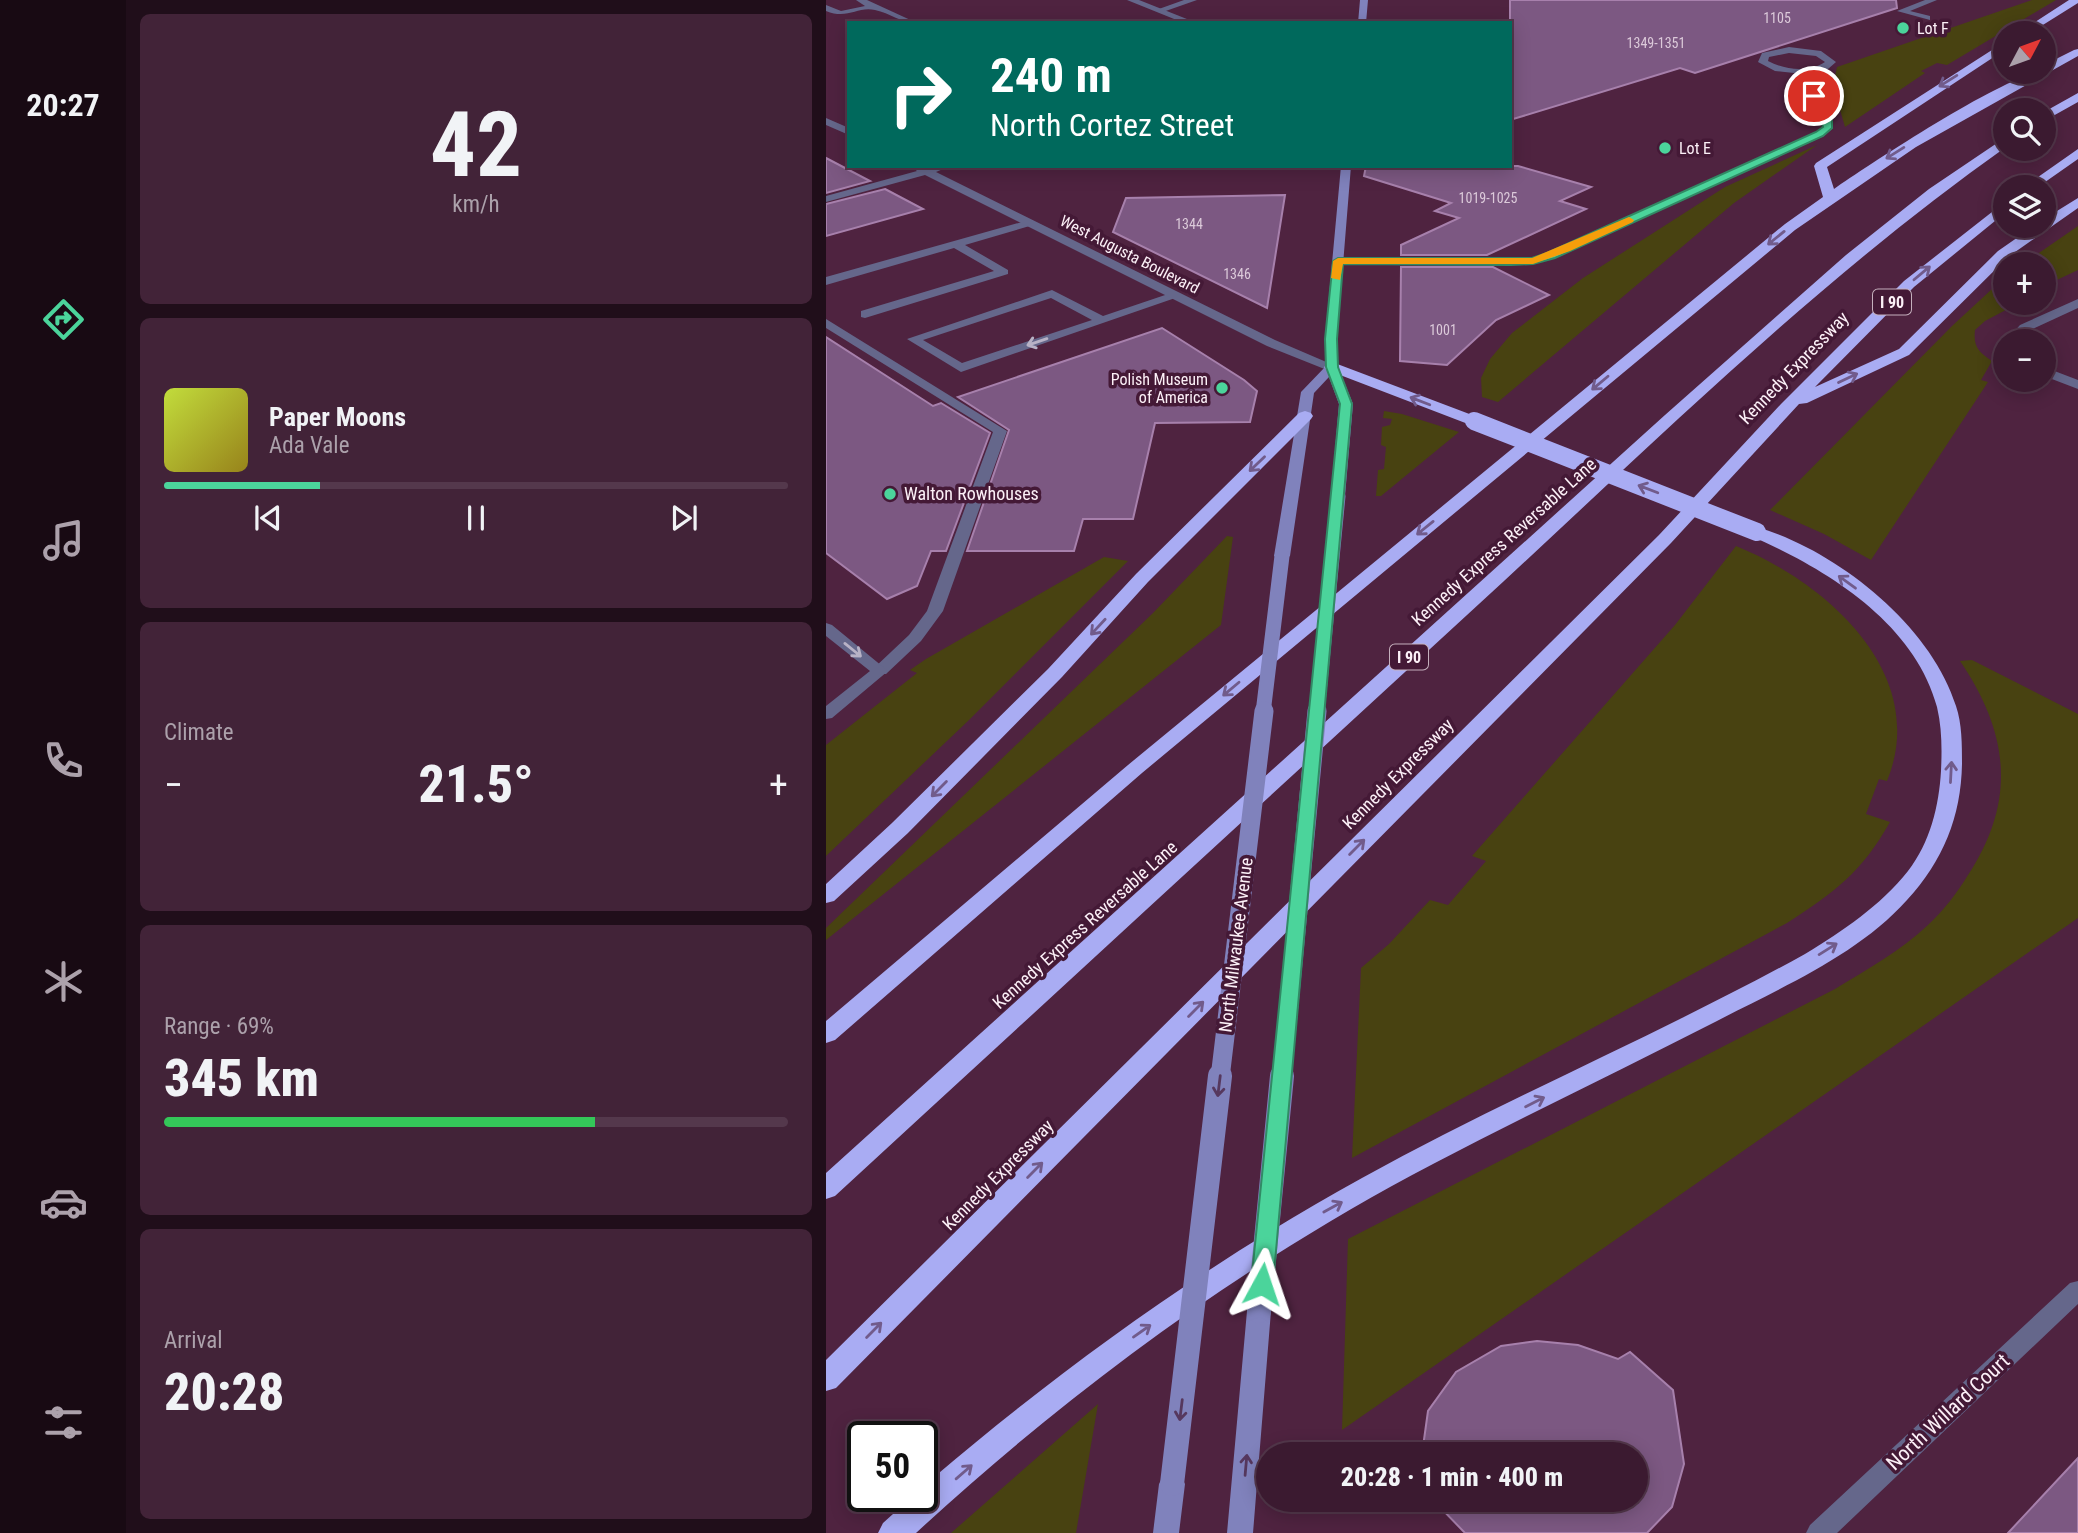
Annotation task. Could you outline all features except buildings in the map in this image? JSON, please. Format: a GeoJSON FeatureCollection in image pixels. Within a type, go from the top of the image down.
{"type":"FeatureCollection","features":[{"type":"Feature","properties":{"kind":"highway"},"geometry":{"type":"LineString","coordinates":[[2042,21],[2076,0]]}},
{"type":"Feature","properties":{"kind":"highway"},"geometry":{"type":"LineString","coordinates":[[2056,64],[2078,52]]}},
{"type":"Feature","properties":{"kind":"highway"},"geometry":{"type":"LineString","coordinates":[[1830,197],[1820,166],[1993,53]]}},
{"type":"Feature","properties":{"kind":"highway"},"geometry":{"type":"LineString","coordinates":[[826,1034],[1342,596],[1672,323],[1830,197],[1918,139],[2018,84]]}},
{"type":"Feature","properties":{"kind":"highway"},"geometry":{"type":"LineString","coordinates":[[2056,110],[2078,97]]}},
{"type":"Feature","properties":{"kind":"highway","name":"Kennedy Express Reversable Lane"},"geometry":{"type":"LineString","coordinates":[[826,1189],[1781,320],[1851,258],[1934,192],[1993,150]]}},
{"type":"Feature","properties":{"kind":"highway"},"geometry":{"type":"LineString","coordinates":[[2047,175],[2078,153]]}},
{"type":"Feature","properties":{"kind":"highway"},"geometry":{"type":"LineString","coordinates":[[2056,217],[2078,202]]}},
{"type":"Feature","properties":{"kind":"highway","name":"Kennedy Expressway"},"geometry":{"type":"LineString","coordinates":[[826,1379],[1665,539],[1787,407],[1909,284],[1993,216]]}},
{"type":"Feature","properties":{"kind":"highway"},"geometry":{"type":"LineString","coordinates":[[1787,407],[1904,352],[2003,254],[2026,238]]}},
{"type":"Feature","properties":{"kind":"highway"},"geometry":{"type":"LineString","coordinates":[[894,1533],[1073,1378],[1207,1286],[1330,1208],[1769,984],[1878,916],[1916,877],[1940,837],[1950,799],[1952,748],[1946,703],[1924,660],[1897,625],[1864,594],[1819,562],[1757,532],[1332,367]]}},
{"type":"Feature","properties":{"kind":"highway"},"geometry":{"type":"LineString","coordinates":[[826,896],[900,828],[1055,673],[1142,578],[1306,416]]}},
{"type":"Feature","properties":{"kind":"main road"},"geometry":{"type":"LineString","coordinates":[[1362,21],[1364,0]]}},
{"type":"Feature","properties":{"kind":"main road"},"geometry":{"type":"LineString","coordinates":[[1240,1533],[1346,404],[1332,367],[1331,339],[1346,168]]}},
{"type":"Feature","properties":{"kind":"main road","name":"North Milwaukee Avenue"},"geometry":{"type":"LineString","coordinates":[[1166,1533],[1282,556],[1308,392],[1332,367]]}},
{"type":"Feature","properties":{"kind":"street"},"geometry":{"type":"LineString","coordinates":[[860,0],[909,21]]}},
{"type":"Feature","properties":{"kind":"street"},"geometry":{"type":"LineString","coordinates":[[1131,0],[1188,21]]}},
{"type":"Feature","properties":{"kind":"street"},"geometry":{"type":"LineString","coordinates":[[1160,10],[1193,0]]}},
{"type":"Feature","properties":{"kind":"street"},"geometry":{"type":"LineString","coordinates":[[1927,18],[1901,10],[1933,0]]}},
{"type":"Feature","properties":{"kind":"street"},"geometry":{"type":"LineString","coordinates":[[826,8],[839,14],[875,6]]}},
{"type":"Feature","properties":{"kind":"street"},"geometry":{"type":"LineString","coordinates":[[1798,50],[1818,53],[1829,59],[1829,65],[1806,71],[1775,68],[1767,65],[1763,58],[1771,52],[1798,50]]}},
{"type":"Feature","properties":{"kind":"street"},"geometry":{"type":"LineString","coordinates":[[1338,261],[1511,262],[1533,261],[1551,255],[1820,134],[1828,128],[1827,121],[1814,96],[1806,71]]}},
{"type":"Feature","properties":{"kind":"street"},"geometry":{"type":"LineString","coordinates":[[826,121],[847,131]]}},
{"type":"Feature","properties":{"kind":"street"},"geometry":{"type":"LineString","coordinates":[[826,199],[921,169]]}},
{"type":"Feature","properties":{"kind":"street","name":"West Augusta Boulevard"},"geometry":{"type":"LineString","coordinates":[[921,169],[1271,344],[1332,367]]}},
{"type":"Feature","properties":{"kind":"street"},"geometry":{"type":"LineString","coordinates":[[826,281],[1029,223]]}},
{"type":"Feature","properties":{"kind":"street"},"geometry":{"type":"LineString","coordinates":[[865,314],[1004,272],[955,244]]}},
{"type":"Feature","properties":{"kind":"street"},"geometry":{"type":"LineString","coordinates":[[1101,320],[1052,294],[913,339],[961,368],[1175,296]]}},
{"type":"Feature","properties":{"kind":"street"},"geometry":{"type":"LineString","coordinates":[[2023,329],[2078,303]]}},
{"type":"Feature","properties":{"kind":"street"},"geometry":{"type":"LineString","coordinates":[[826,323],[1000,431],[935,611],[915,638],[880,671],[826,714]]}},
{"type":"Feature","properties":{"kind":"street"},"geometry":{"type":"LineString","coordinates":[[2056,376],[2078,384]]}},
{"type":"Feature","properties":{"kind":"street"},"geometry":{"type":"LineString","coordinates":[[826,628],[880,671]]}},
{"type":"Feature","properties":{"kind":"street","name":"North Willard Court"},"geometry":{"type":"LineString","coordinates":[[1819,1533],[2078,1290]]}},
{"type":"Feature","properties":{"kind":"shaded area"},"geometry":{"type":"Polygon","coordinates":[[[2032,0],[2056,0],[2021,21],[1993,21],[1993,38],[1947,65],[1937,63],[1921,71],[1925,73],[1845,127],[1833,86],[1837,67],[2032,0]]]}},
{"type":"Feature","properties":{"kind":"shaded area"},"geometry":{"type":"Polygon","coordinates":[[[1817,145],[1734,203],[1498,402],[1482,397],[1481,378],[1490,359],[1512,333],[1583,278],[1725,187],[1817,145]]]}},
{"type":"Feature","properties":{"kind":"shaded area"},"geometry":{"type":"Polygon","coordinates":[[[2078,226],[2078,270],[2056,280],[2056,252],[2040,252],[2078,226]]]}},
{"type":"Feature","properties":{"kind":"shaded area"},"geometry":{"type":"Polygon","coordinates":[[[1993,288],[1993,315],[1996,315],[1975,330],[1978,348],[1992,361],[1981,380],[1988,382],[1871,560],[1824,534],[1770,510],[1993,288]]]}},
{"type":"Feature","properties":{"kind":"shaded area"},"geometry":{"type":"Polygon","coordinates":[[[1384,411],[1459,432],[1381,496],[1376,496],[1378,470],[1384,469],[1386,447],[1381,445],[1382,427],[1390,425],[1392,419],[1383,418],[1384,411]]]}},
{"type":"Feature","properties":{"kind":"shaded area"},"geometry":{"type":"Polygon","coordinates":[[[1227,536],[1233,537],[1221,625],[826,940],[826,928],[1153,613],[1227,536]]]}},
{"type":"Feature","properties":{"kind":"shaded area"},"geometry":{"type":"Polygon","coordinates":[[[1736,546],[1770,562],[1803,583],[1834,608],[1861,636],[1882,669],[1894,704],[1897,741],[1887,781],[1879,779],[1866,814],[1890,822],[1869,855],[1846,880],[1787,923],[1352,1158],[1361,968],[1389,944],[1430,900],[1448,905],[1486,861],[1472,856],[1675,625],[1736,546]]]}},
{"type":"Feature","properties":{"kind":"shaded area"},"geometry":{"type":"Polygon","coordinates":[[[1104,557],[1128,561],[968,721],[826,856],[826,745],[917,673],[910,670],[926,659],[1104,557]]]}},
{"type":"Feature","properties":{"kind":"shaded area"},"geometry":{"type":"Polygon","coordinates":[[[1972,660],[2078,714],[2078,918],[1342,1430],[1348,1239],[1835,989],[1906,943],[1928,925],[1950,901],[1984,847],[2000,793],[2001,767],[1989,714],[1960,661],[1972,660]]]}},
{"type":"Feature","properties":{"kind":"shaded area"},"geometry":{"type":"Polygon","coordinates":[[[1098,1404],[1076,1533],[951,1533],[1098,1404]]]}},
{"type":"Feature","properties":{"kind":"slow traffic"},"geometry":{"type":"LineString","coordinates":[[1336,278],[1338,261],[1533,261],[1629,220]]}},
{"type":"Feature","properties":{"kind":"place","name":"Lot F"},"geometry":{"type":"Point","coordinates":[1903,28]}},
{"type":"Feature","properties":{"kind":"place","name":"Lot E"},"geometry":{"type":"Point","coordinates":[1665,148]}},
{"type":"Feature","properties":{"kind":"place","name":"Polish Museum of America"},"geometry":{"type":"Point","coordinates":[1222,388]}},
{"type":"Feature","properties":{"kind":"place","name":"Walton Rowhouses"},"geometry":{"type":"Point","coordinates":[890,494]}},
{"type":"Feature","properties":{"kind":"route"},"geometry":{"type":"LineString","coordinates":[[1262,1284],[1346,404],[1332,367],[1331,339],[1338,261],[1511,262],[1533,261],[1551,255],[1820,134],[1828,128],[1827,121],[1814,96]]}}]}
